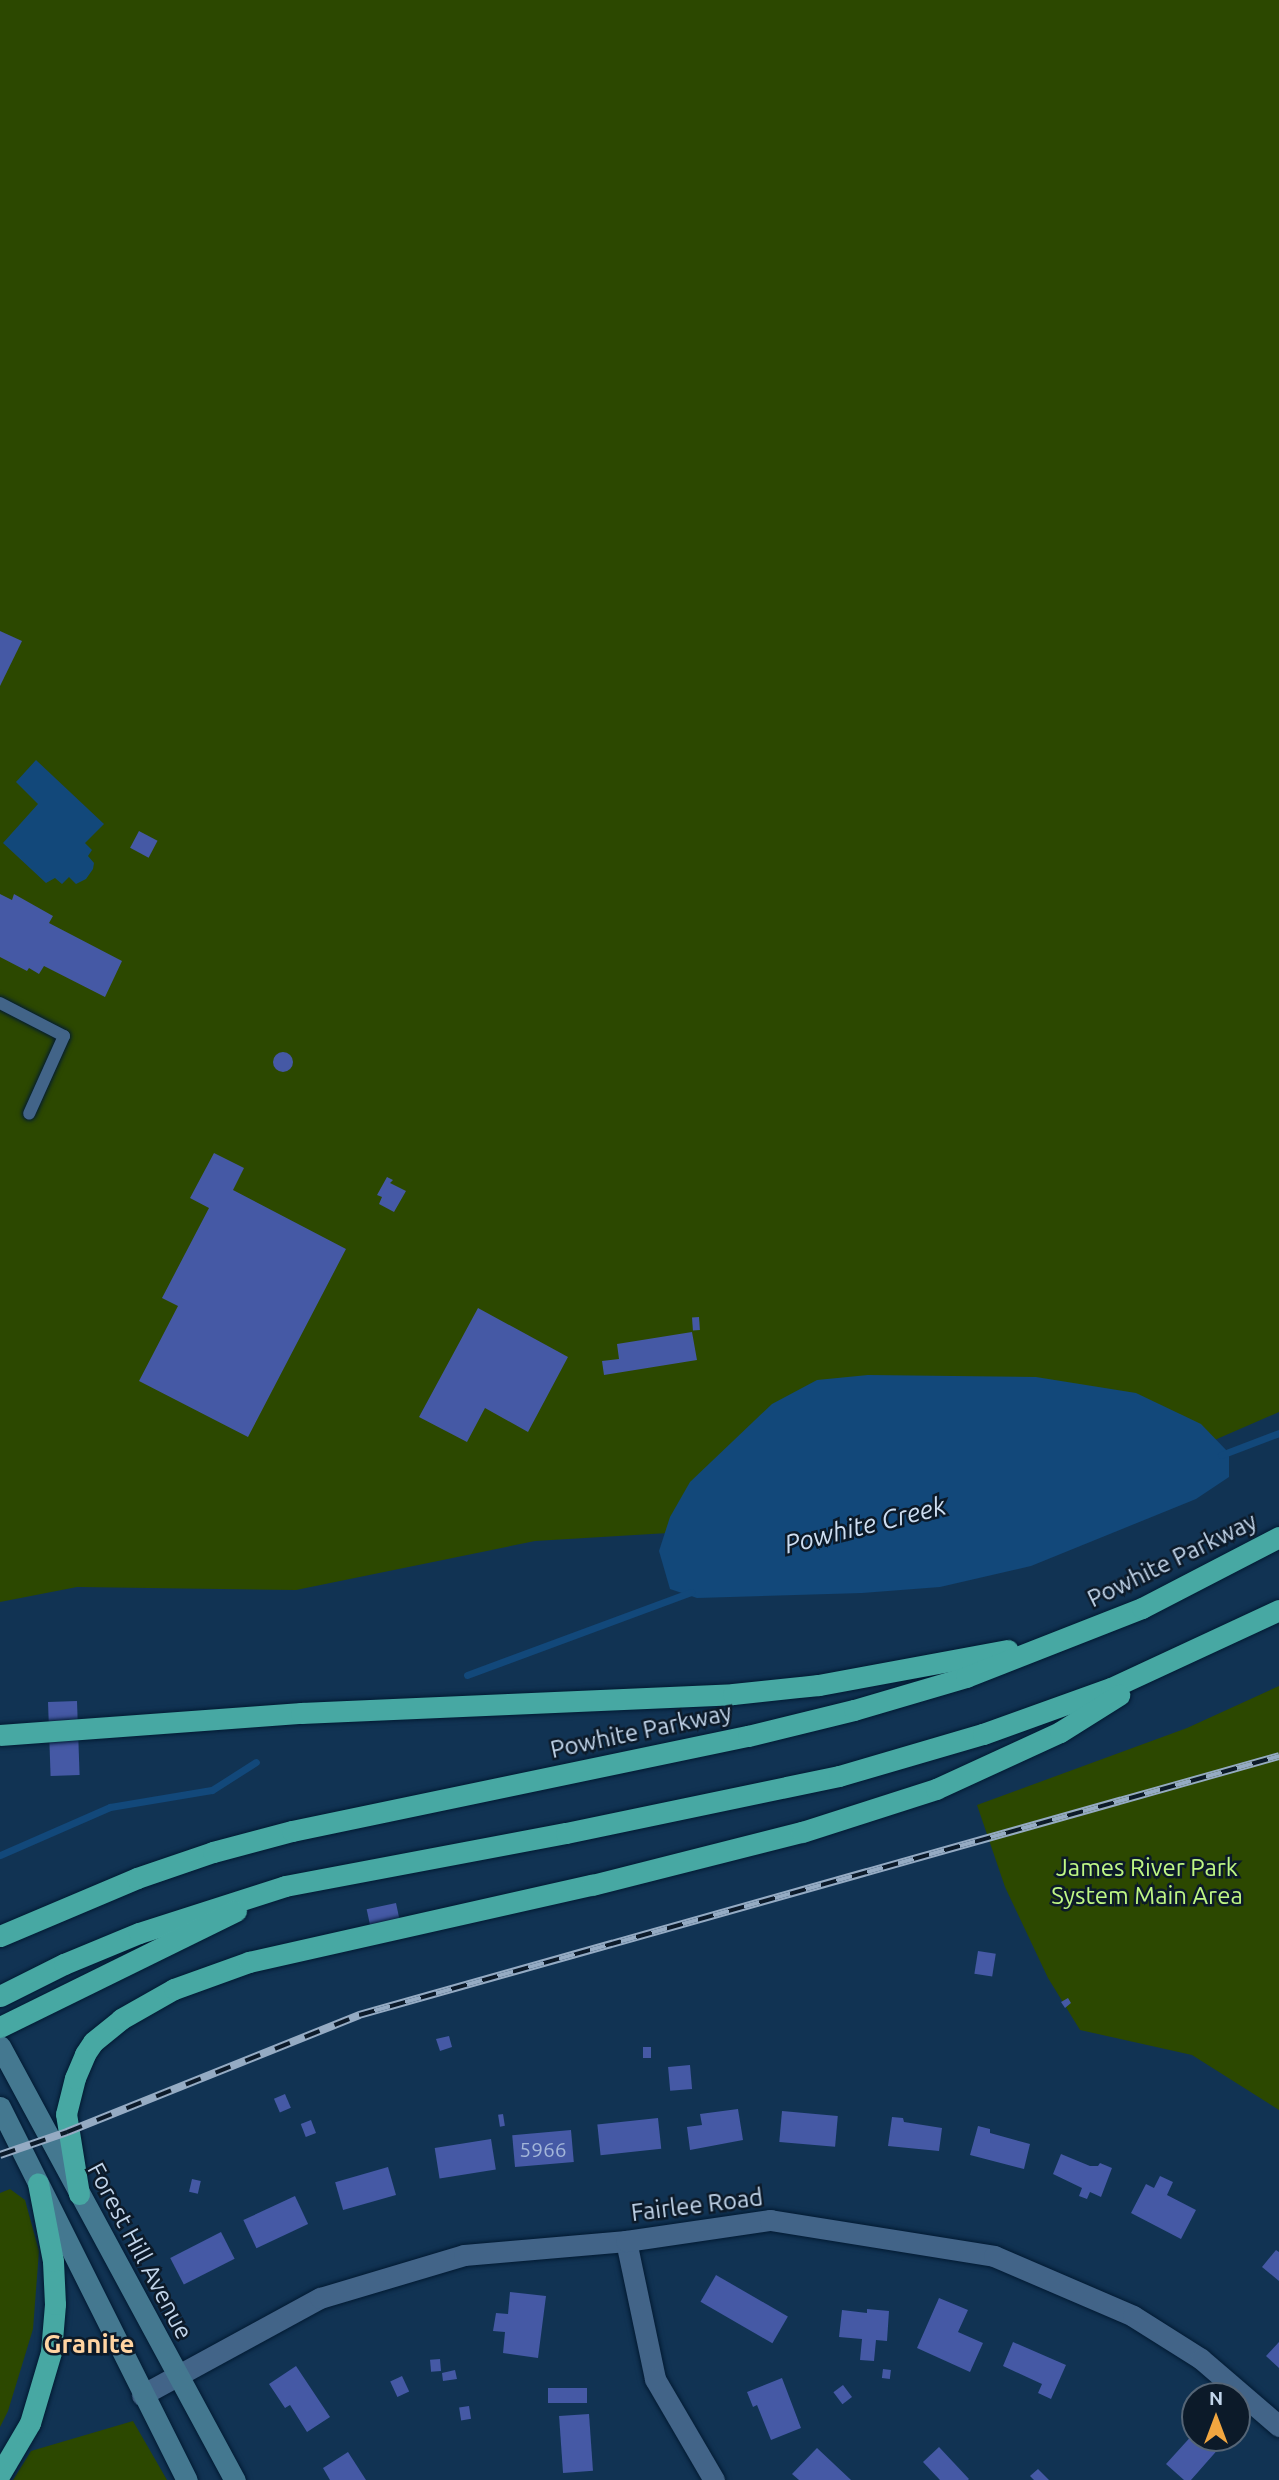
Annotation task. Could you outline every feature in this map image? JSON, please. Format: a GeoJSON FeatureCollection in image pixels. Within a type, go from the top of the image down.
{"type":"FeatureCollection","features":[{"type":"Feature","properties":{"kind":"highway","name":"Powhite Parkway"},"geometry":{"type":"LineString","coordinates":[[0,1936],[137,1878],[213,1852],[292,1830],[748,1736],[966,1677],[1142,1608],[1279,1537]]}},
{"type":"Feature","properties":{"kind":"highway"},"geometry":{"type":"LineString","coordinates":[[0,1996],[64,1964],[139,1933],[285,1886],[566,1833],[839,1776],[983,1734],[1111,1688],[1172,1662],[1279,1610]]}},
{"type":"Feature","properties":{"kind":"highway"},"geometry":{"type":"LineString","coordinates":[[1,1736],[301,1713],[733,1694],[819,1685],[1066,1640]]}},
{"type":"Feature","properties":{"kind":"highway"},"geometry":{"type":"LineString","coordinates":[[79,2194],[66,2114],[75,2078],[85,2054],[113,2025],[174,1989],[249,1962],[628,1876],[748,1847],[850,1817],[936,1788],[1060,1732],[1172,1662]]}},
{"type":"Feature","properties":{"kind":"highway"},"geometry":{"type":"LineString","coordinates":[[0,2027],[285,1886]]}},
{"type":"Feature","properties":{"kind":"highway"},"geometry":{"type":"LineString","coordinates":[[0,2474],[30,2423],[51,2352],[54,2270],[38,2183]]}},
{"type":"Feature","properties":{"kind":"main road","name":"Forest Hill Avenue"},"geometry":{"type":"LineString","coordinates":[[0,2046],[234,2480]]}},
{"type":"Feature","properties":{"kind":"main road"},"geometry":{"type":"LineString","coordinates":[[4,2115],[142,2395],[187,2480]]}},
{"type":"Feature","properties":{"kind":"street","name":"Fairlee Road"},"geometry":{"type":"LineString","coordinates":[[142,2395],[320,2298],[464,2255],[626,2241],[769,2220],[994,2256],[1133,2316],[1201,2359],[1279,2426]]}},
{"type":"Feature","properties":{"kind":"street"},"geometry":{"type":"LineString","coordinates":[[626,2241],[655,2379],[714,2480]]}},
{"type":"Feature","properties":{"kind":"lane"},"geometry":{"type":"LineString","coordinates":[[0,1003],[64,1036],[29,1114]]}},
{"type":"Feature","properties":{"kind":"green space"},"geometry":{"type":"Polygon","coordinates":[[[0,0],[1279,0],[1279,1412],[1210,1442],[818,1524],[535,1541],[296,1590],[77,1587],[0,1602],[0,0]]]}},
{"type":"Feature","properties":{"kind":"green space","name":"James River Park System Main Area"},"geometry":{"type":"Polygon","coordinates":[[[1279,1686],[1279,2110],[1192,2055],[1080,2030],[1048,1978],[1005,1887],[977,1805],[1187,1728],[1279,1686]]]}},
{"type":"Feature","properties":{"kind":"green space"},"geometry":{"type":"Polygon","coordinates":[[[10,2189],[25,2200],[39,2251],[33,2329],[8,2411],[0,2427],[0,2193],[10,2189]]]}},
{"type":"Feature","properties":{"kind":"green space"},"geometry":{"type":"Polygon","coordinates":[[[133,2421],[167,2480],[13,2480],[31,2451],[133,2421]]]}},
{"type":"Feature","properties":{"kind":"water"},"geometry":{"type":"Polygon","coordinates":[[[36,760],[104,824],[85,843],[92,850],[88,856],[94,863],[93,869],[86,879],[76,884],[69,877],[62,884],[55,878],[46,883],[3,843],[38,804],[16,782],[36,760]]]}},
{"type":"Feature","properties":{"kind":"water"},"geometry":{"type":"Polygon","coordinates":[[[868,1375],[1036,1377],[1136,1393],[1201,1424],[1229,1453],[1229,1477],[1196,1499],[1031,1566],[940,1587],[862,1593],[697,1598],[670,1589],[659,1551],[670,1517],[690,1482],[772,1404],[817,1380],[868,1375]]]}},
{"type":"Feature","properties":{"kind":"building"},"geometry":{"type":"Polygon","coordinates":[[[0,631],[22,641],[0,686],[0,631]]]}},
{"type":"Feature","properties":{"kind":"building"},"geometry":{"type":"Polygon","coordinates":[[[139,831],[158,841],[149,858],[130,848],[139,831]]]}},
{"type":"Feature","properties":{"kind":"building"},"geometry":{"type":"Polygon","coordinates":[[[0,894],[12,900],[14,894],[53,916],[49,923],[122,961],[105,997],[44,966],[39,974],[0,957],[0,894]]]}},
{"type":"Feature","properties":{"kind":"building"},"geometry":{"type":"Polygon","coordinates":[[[283,1052],[290,1055],[293,1062],[290,1069],[283,1072],[276,1069],[273,1062],[276,1055],[283,1052]]]}},
{"type":"Feature","properties":{"kind":"building"},"geometry":{"type":"Polygon","coordinates":[[[214,1153],[244,1168],[233,1190],[346,1249],[248,1437],[139,1381],[178,1306],[162,1298],[209,1208],[190,1198],[214,1153]]]}},
{"type":"Feature","properties":{"kind":"building"},"geometry":{"type":"Polygon","coordinates":[[[387,1177],[393,1180],[390,1183],[406,1191],[394,1212],[379,1204],[382,1197],[377,1195],[387,1177]]]}},
{"type":"Feature","properties":{"kind":"building"},"geometry":{"type":"Polygon","coordinates":[[[478,1308],[568,1357],[528,1432],[485,1408],[467,1442],[419,1417],[478,1308]]]}},
{"type":"Feature","properties":{"kind":"building"},"geometry":{"type":"Polygon","coordinates":[[[692,1317],[699,1317],[700,1330],[693,1330],[692,1317]]]}},
{"type":"Feature","properties":{"kind":"building"},"geometry":{"type":"Polygon","coordinates":[[[692,1332],[697,1360],[604,1375],[602,1361],[619,1359],[617,1344],[692,1332]]]}},
{"type":"Feature","properties":{"kind":"building"},"geometry":{"type":"Polygon","coordinates":[[[77,1701],[80,1775],[51,1776],[48,1702],[77,1701]]]}},
{"type":"Feature","properties":{"kind":"building"},"geometry":{"type":"Polygon","coordinates":[[[396,1903],[403,1937],[374,1943],[367,1909],[396,1903]]]}},
{"type":"Feature","properties":{"kind":"building"},"geometry":{"type":"Polygon","coordinates":[[[978,1951],[996,1954],[992,1977],[974,1974],[978,1951]]]}},
{"type":"Feature","properties":{"kind":"building"},"geometry":{"type":"Polygon","coordinates":[[[1068,1998],[1071,2003],[1065,2008],[1061,2002],[1068,1998]]]}},
{"type":"Feature","properties":{"kind":"building"},"geometry":{"type":"Polygon","coordinates":[[[449,2036],[452,2047],[440,2051],[436,2039],[449,2036]]]}},
{"type":"Feature","properties":{"kind":"building"},"geometry":{"type":"Polygon","coordinates":[[[643,2047],[651,2047],[651,2058],[643,2058],[643,2047]]]}},
{"type":"Feature","properties":{"kind":"building"},"geometry":{"type":"Polygon","coordinates":[[[690,2065],[692,2089],[670,2091],[668,2067],[690,2065]]]}},
{"type":"Feature","properties":{"kind":"building"},"geometry":{"type":"Polygon","coordinates":[[[285,2094],[291,2108],[280,2112],[274,2099],[285,2094]]]}},
{"type":"Feature","properties":{"kind":"building"},"geometry":{"type":"Polygon","coordinates":[[[738,2109],[743,2140],[690,2150],[687,2127],[702,2125],[700,2114],[738,2109]]]}},
{"type":"Feature","properties":{"kind":"building"},"geometry":{"type":"Polygon","coordinates":[[[782,2111],[838,2116],[835,2147],[779,2142],[782,2111]]]}},
{"type":"Feature","properties":{"kind":"building"},"geometry":{"type":"Polygon","coordinates":[[[503,2114],[505,2126],[500,2127],[498,2115],[503,2114]]]}},
{"type":"Feature","properties":{"kind":"building"},"geometry":{"type":"Polygon","coordinates":[[[892,2117],[903,2118],[904,2122],[942,2128],[939,2151],[888,2146],[892,2117]]]}},
{"type":"Feature","properties":{"kind":"building"},"geometry":{"type":"Polygon","coordinates":[[[658,2118],[661,2149],[601,2155],[597,2124],[658,2118]]]}},
{"type":"Feature","properties":{"kind":"building"},"geometry":{"type":"Polygon","coordinates":[[[311,2120],[316,2133],[306,2137],[301,2124],[311,2120]]]}},
{"type":"Feature","properties":{"kind":"building"},"geometry":{"type":"Polygon","coordinates":[[[978,2126],[990,2129],[990,2133],[1030,2144],[1024,2169],[970,2155],[978,2126]]]}},
{"type":"Feature","properties":{"kind":"building"},"geometry":{"type":"Polygon","coordinates":[[[571,2130],[574,2162],[515,2167],[512,2135],[571,2130]]]}},
{"type":"Feature","properties":{"kind":"building"},"geometry":{"type":"Polygon","coordinates":[[[491,2139],[496,2170],[440,2179],[435,2148],[491,2139]]]}},
{"type":"Feature","properties":{"kind":"building"},"geometry":{"type":"Polygon","coordinates":[[[1061,2154],[1090,2166],[1098,2166],[1100,2163],[1112,2168],[1101,2197],[1090,2192],[1087,2199],[1079,2196],[1082,2188],[1053,2174],[1061,2154]]]}},
{"type":"Feature","properties":{"kind":"building"},"geometry":{"type":"Polygon","coordinates":[[[388,2167],[396,2195],[343,2210],[335,2182],[388,2167]]]}},
{"type":"Feature","properties":{"kind":"building"},"geometry":{"type":"Polygon","coordinates":[[[1160,2176],[1173,2182],[1167,2195],[1196,2210],[1181,2239],[1131,2213],[1146,2184],[1154,2188],[1160,2176]]]}},
{"type":"Feature","properties":{"kind":"building"},"geometry":{"type":"Polygon","coordinates":[[[192,2179],[201,2181],[198,2194],[189,2192],[192,2179]]]}},
{"type":"Feature","properties":{"kind":"building"},"geometry":{"type":"Polygon","coordinates":[[[295,2196],[308,2224],[256,2248],[243,2220],[295,2196]]]}},
{"type":"Feature","properties":{"kind":"building"},"geometry":{"type":"Polygon","coordinates":[[[221,2232],[235,2259],[184,2285],[170,2258],[221,2232]]]}},
{"type":"Feature","properties":{"kind":"building"},"geometry":{"type":"Polygon","coordinates":[[[1276,2250],[1279,2252],[1279,2281],[1262,2267],[1276,2250]]]}},
{"type":"Feature","properties":{"kind":"building"},"geometry":{"type":"Polygon","coordinates":[[[716,2275],[788,2316],[772,2343],[700,2302],[716,2275]]]}},
{"type":"Feature","properties":{"kind":"building"},"geometry":{"type":"Polygon","coordinates":[[[510,2292],[546,2296],[538,2358],[503,2353],[505,2332],[493,2331],[496,2313],[508,2314],[510,2292]]]}},
{"type":"Feature","properties":{"kind":"building"},"geometry":{"type":"Polygon","coordinates":[[[939,2298],[968,2310],[958,2332],[983,2343],[970,2372],[917,2348],[939,2298]]]}},
{"type":"Feature","properties":{"kind":"building"},"geometry":{"type":"Polygon","coordinates":[[[867,2309],[889,2311],[887,2341],[876,2340],[874,2361],[860,2360],[862,2339],[839,2337],[842,2310],[867,2313],[867,2309]]]}},
{"type":"Feature","properties":{"kind":"building"},"geometry":{"type":"Polygon","coordinates":[[[1013,2342],[1066,2365],[1051,2399],[1038,2393],[1042,2384],[1003,2366],[1013,2342]]]}},
{"type":"Feature","properties":{"kind":"building"},"geometry":{"type":"Polygon","coordinates":[[[1279,2342],[1279,2368],[1266,2356],[1279,2342]]]}},
{"type":"Feature","properties":{"kind":"building"},"geometry":{"type":"Polygon","coordinates":[[[440,2359],[441,2371],[431,2372],[430,2360],[440,2359]]]}},
{"type":"Feature","properties":{"kind":"building"},"geometry":{"type":"Polygon","coordinates":[[[296,2366],[330,2417],[307,2432],[290,2405],[285,2408],[269,2384],[296,2366]]]}},
{"type":"Feature","properties":{"kind":"building"},"geometry":{"type":"Polygon","coordinates":[[[883,2369],[891,2370],[890,2379],[882,2378],[883,2369]]]}},
{"type":"Feature","properties":{"kind":"building"},"geometry":{"type":"Polygon","coordinates":[[[455,2370],[457,2379],[443,2381],[442,2373],[455,2370]]]}},
{"type":"Feature","properties":{"kind":"building"},"geometry":{"type":"Polygon","coordinates":[[[402,2376],[409,2391],[397,2397],[390,2381],[402,2376]]]}},
{"type":"Feature","properties":{"kind":"building"},"geometry":{"type":"Polygon","coordinates":[[[782,2378],[801,2428],[771,2440],[757,2405],[753,2407],[747,2392],[782,2378]]]}},
{"type":"Feature","properties":{"kind":"building"},"geometry":{"type":"Polygon","coordinates":[[[843,2385],[852,2397],[842,2404],[833,2392],[843,2385]]]}},
{"type":"Feature","properties":{"kind":"building"},"geometry":{"type":"Polygon","coordinates":[[[548,2388],[587,2388],[587,2403],[548,2403],[548,2388]]]}},
{"type":"Feature","properties":{"kind":"building"},"geometry":{"type":"Polygon","coordinates":[[[469,2406],[471,2419],[461,2420],[459,2408],[469,2406]]]}},
{"type":"Feature","properties":{"kind":"building"},"geometry":{"type":"Polygon","coordinates":[[[589,2414],[593,2471],[563,2473],[559,2416],[589,2414]]]}},
{"type":"Feature","properties":{"kind":"building"},"geometry":{"type":"Polygon","coordinates":[[[939,2447],[968,2480],[940,2480],[923,2462],[939,2447]]]}},
{"type":"Feature","properties":{"kind":"building"},"geometry":{"type":"Polygon","coordinates":[[[1181,2447],[1181,2452],[1216,2452],[1191,2480],[1184,2480],[1166,2464],[1181,2447]]]}},
{"type":"Feature","properties":{"kind":"building"},"geometry":{"type":"Polygon","coordinates":[[[817,2448],[851,2480],[799,2480],[792,2474],[817,2448]]]}},
{"type":"Feature","properties":{"kind":"building"},"geometry":{"type":"Polygon","coordinates":[[[348,2452],[366,2480],[330,2480],[323,2468],[348,2452]]]}},
{"type":"Feature","properties":{"kind":"building"},"geometry":{"type":"Polygon","coordinates":[[[1038,2469],[1049,2480],[1034,2480],[1030,2476],[1038,2469]]]}},
{"type":"Feature","properties":{"kind":"waterway","name":"Powhite Creek"},"geometry":{"type":"LineString","coordinates":[[1221,1455],[1279,1433]]}},
{"type":"Feature","properties":{"kind":"waterway","name":"Powhite Creek"},"geometry":{"type":"LineString","coordinates":[[467,1675],[691,1592]]}},
{"type":"Feature","properties":{"kind":"waterway","name":"Powhite Creek"},"geometry":{"type":"LineString","coordinates":[[0,1855],[110,1807],[212,1790],[256,1762]]}},
{"type":"Feature","properties":{"kind":"railway"},"geometry":{"type":"LineString","coordinates":[[0,2155],[67,2132],[359,2015],[1279,1756]]}},
{"type":"Feature","properties":{"kind":"district","name":"Granite"},"geometry":{"type":"Point","coordinates":[89,2344]}}]}
